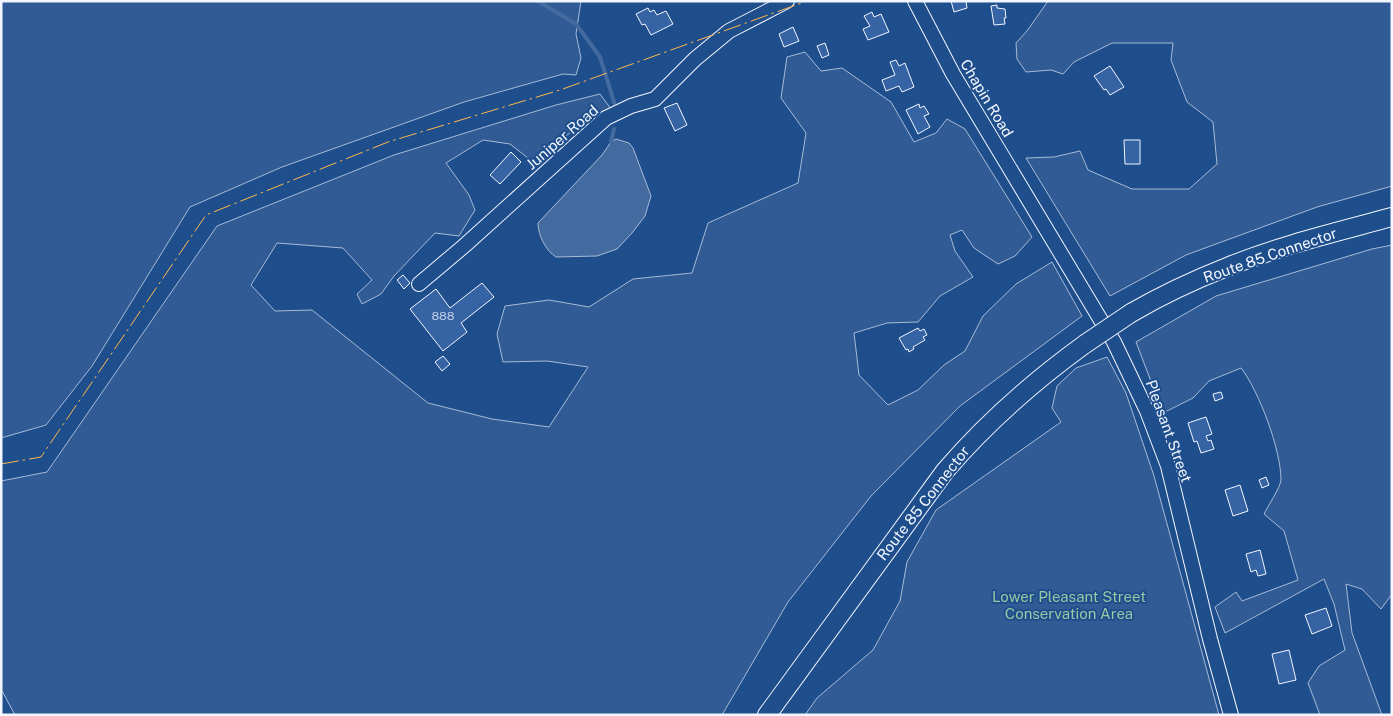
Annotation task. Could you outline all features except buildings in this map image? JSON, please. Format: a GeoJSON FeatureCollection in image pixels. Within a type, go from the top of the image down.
{"type":"FeatureCollection","features":[{"type":"Feature","properties":{"kind":"main road","name":"Route 85 Connector"},"geometry":{"type":"LineString","coordinates":[[767,715],[931,488],[990,422],[1023,392],[1085,344],[1131,313],[1180,287],[1236,263],[1392,217]]}},
{"type":"Feature","properties":{"kind":"street","name":"Juniper Road"},"geometry":{"type":"LineString","coordinates":[[419,284],[606,118],[631,106],[655,99],[694,59],[729,31],[787,1]]}},
{"type":"Feature","properties":{"kind":"street","name":"Chapin Road"},"geometry":{"type":"LineString","coordinates":[[916,1],[949,66],[1035,209]]}},
{"type":"Feature","properties":{"kind":"street","name":"Pleasant Street"},"geometry":{"type":"LineString","coordinates":[[1035,209],[1122,354],[1147,411],[1168,466],[1210,639],[1231,715]]}},
{"type":"Feature","properties":{"kind":"green space"},"geometry":{"type":"Polygon","coordinates":[[[1,1],[581,1],[576,34],[581,58],[576,75],[563,74],[464,102],[282,167],[190,207],[92,366],[46,425],[1,438],[1,1]]]}},
{"type":"Feature","properties":{"kind":"green space"},"geometry":{"type":"Polygon","coordinates":[[[1048,1],[1392,1],[1392,186],[1317,207],[1186,255],[1110,296],[1026,158],[1054,157],[1080,151],[1088,170],[1132,189],[1189,189],[1217,164],[1213,122],[1187,102],[1171,60],[1173,43],[1112,43],[1074,62],[1063,74],[1051,70],[1026,72],[1017,59],[1016,43],[1048,1]]]}},
{"type":"Feature","properties":{"kind":"green space"},"geometry":{"type":"Polygon","coordinates":[[[805,52],[821,71],[842,68],[891,102],[914,142],[936,133],[947,119],[965,129],[1032,237],[1015,256],[998,264],[974,248],[962,230],[950,235],[955,251],[973,277],[940,296],[918,322],[887,323],[854,333],[859,375],[888,405],[918,390],[944,365],[965,351],[983,316],[1016,284],[1052,262],[1082,316],[960,406],[871,496],[788,602],[722,715],[15,715],[1,689],[1,481],[47,472],[217,226],[394,155],[556,105],[600,94],[611,109],[570,133],[533,162],[510,144],[483,140],[446,163],[469,195],[475,210],[459,236],[435,233],[394,276],[381,294],[362,304],[357,294],[372,280],[343,248],[277,243],[251,285],[275,311],[312,310],[428,403],[492,419],[549,427],[588,367],[547,361],[503,362],[497,334],[505,306],[549,300],[589,307],[633,279],[692,273],[708,223],[798,183],[806,133],[781,98],[787,57],[805,52]]]}},
{"type":"Feature","properties":{"kind":"green space"},"geometry":{"type":"Polygon","coordinates":[[[1392,245],[1392,594],[1381,609],[1362,589],[1346,584],[1352,633],[1382,715],[1320,715],[1308,683],[1319,666],[1345,650],[1334,604],[1324,579],[1225,633],[1215,607],[1236,592],[1242,601],[1298,580],[1284,531],[1264,514],[1281,480],[1273,437],[1255,391],[1241,368],[1209,381],[1193,398],[1163,413],[1136,342],[1216,296],[1372,249],[1392,245]]]}},
{"type":"Feature","properties":{"kind":"green space","name":"Lower Pleasant Street Conservation Area"},"geometry":{"type":"Polygon","coordinates":[[[1107,357],[1126,393],[1154,476],[1219,715],[805,715],[817,698],[873,650],[900,601],[907,562],[936,510],[1061,422],[1052,408],[1057,386],[1076,368],[1107,357]]]}},
{"type":"Feature","properties":{"kind":"shaded area"},"geometry":{"type":"Polygon","coordinates":[[[616,139],[629,143],[633,148],[651,196],[645,216],[617,249],[597,256],[556,257],[543,242],[539,233],[538,223],[602,155],[611,142],[616,139]]]}},
{"type":"Feature","properties":{"kind":"waterway"},"geometry":{"type":"LineString","coordinates":[[538,1],[576,24],[600,57],[615,105]]}},
{"type":"Feature","properties":{"kind":"waterway"},"geometry":{"type":"LineString","coordinates":[[611,142],[614,129]]}},
{"type":"Feature","properties":{"kind":"power"},"geometry":{"type":"LineString","coordinates":[[1,464],[41,457],[206,215],[388,142],[560,90],[807,1]]}}]}
